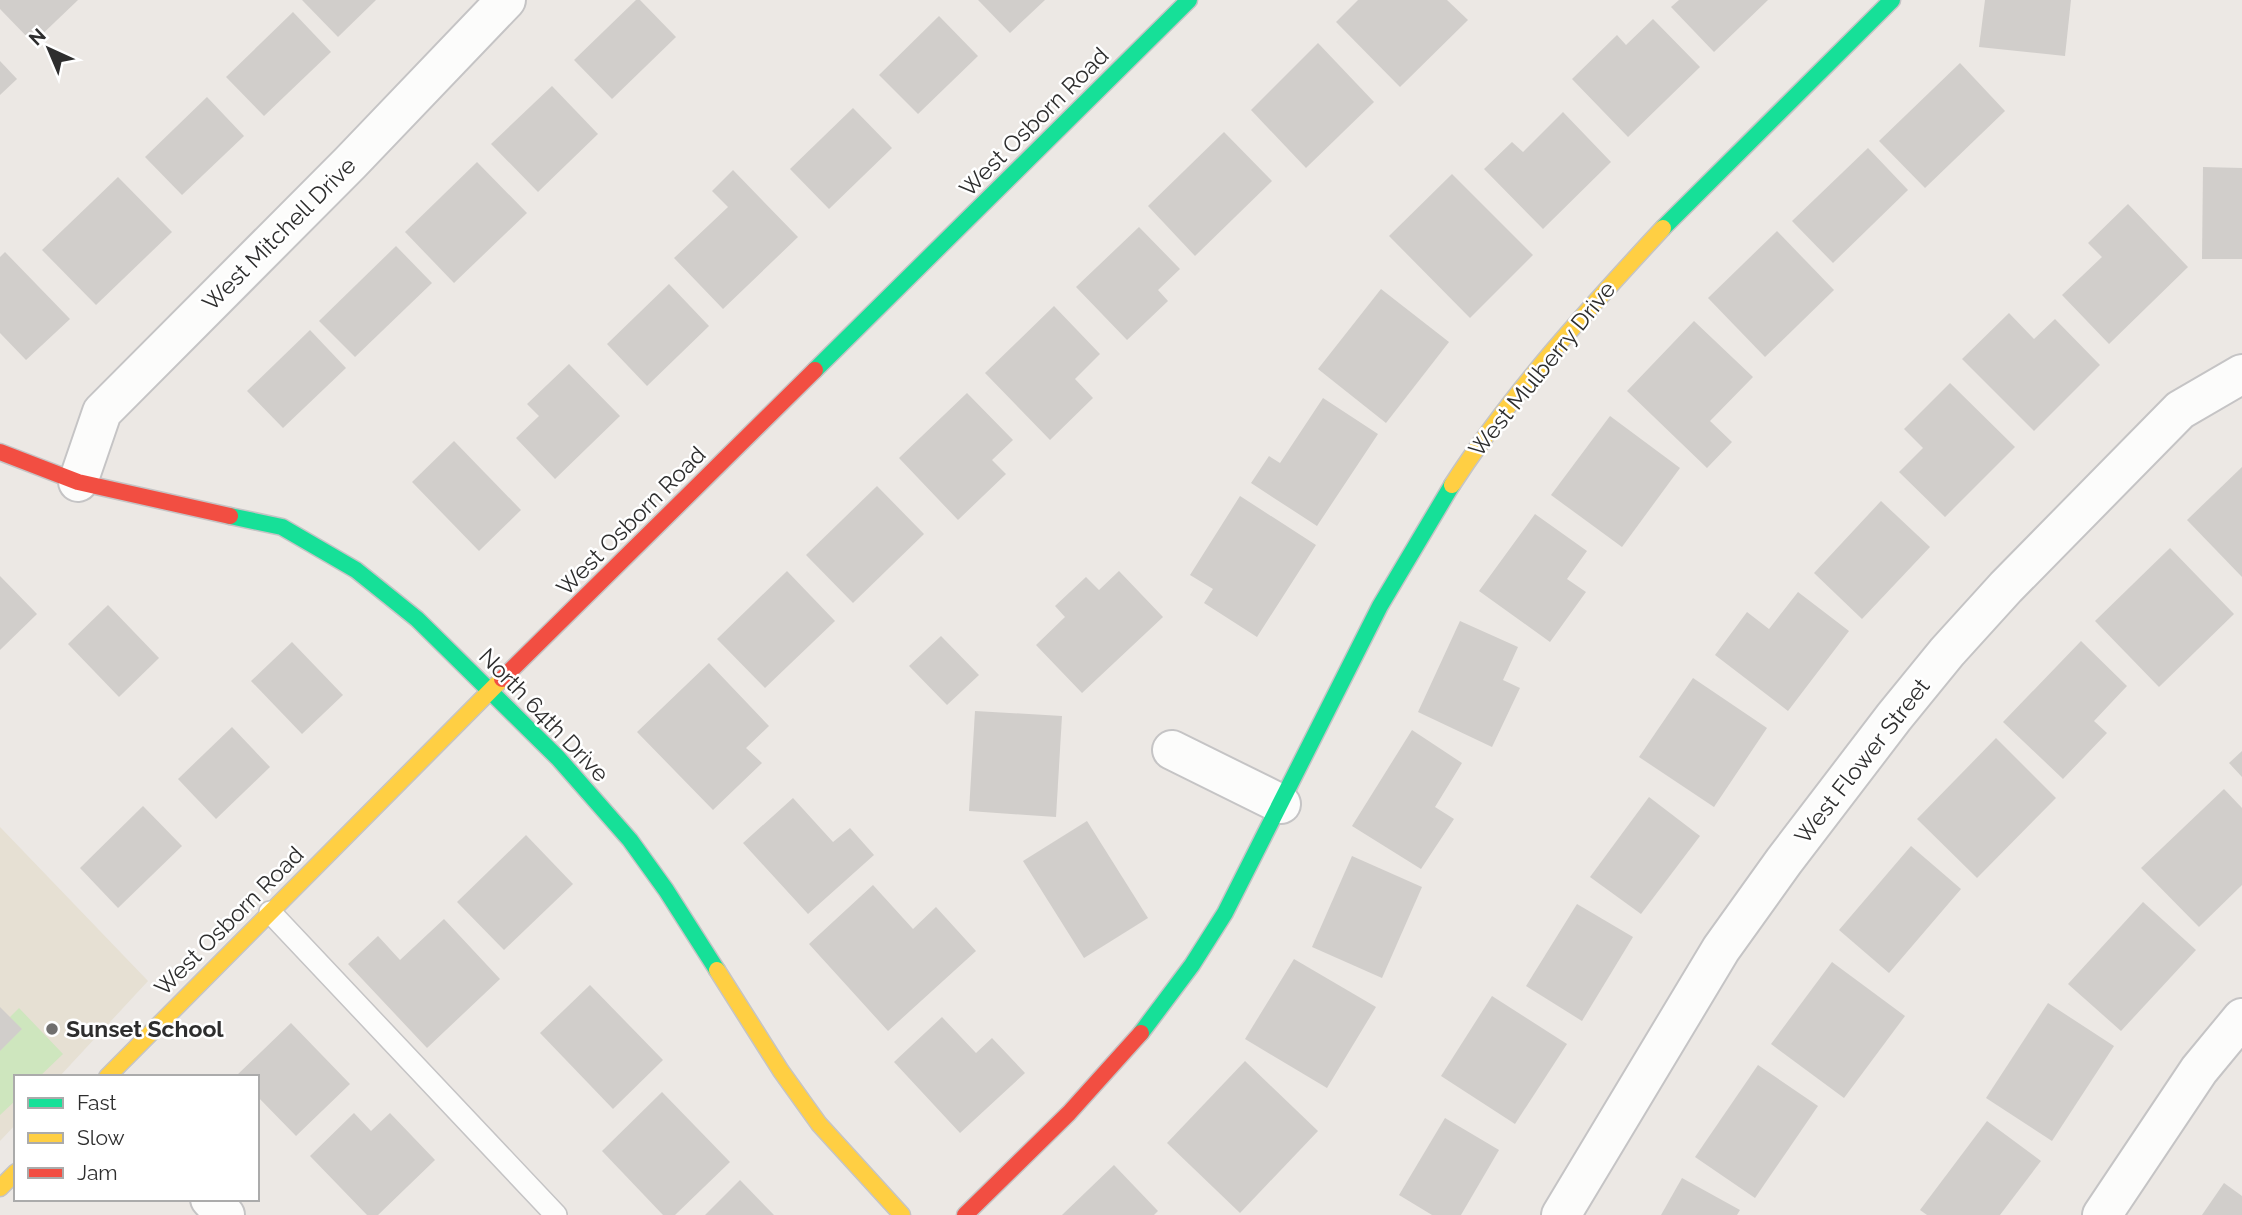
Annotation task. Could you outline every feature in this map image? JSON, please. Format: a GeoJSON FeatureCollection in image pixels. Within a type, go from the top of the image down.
{"type":"FeatureCollection","features":[{"type":"Feature","properties":{"kind":"street","name":"West Mitchell Drive"},"geometry":{"type":"LineString","coordinates":[[78,482],[102,412],[350,163],[506,0]]}},
{"type":"Feature","properties":{"kind":"street","name":"West Osborn Road"},"geometry":{"type":"LineString","coordinates":[[109,1075],[490,692],[1189,0]]}},
{"type":"Feature","properties":{"kind":"street","name":"West Mulberry Drive"},"geometry":{"type":"LineString","coordinates":[[965,1215],[1052,1133],[1118,1062],[1167,1002],[1219,923],[1410,549],[1510,401],[1580,316],[1642,248],[1892,0]]}},
{"type":"Feature","properties":{"kind":"street","name":"West Flower Street"},"geometry":{"type":"LineString","coordinates":[[1561,1215],[1721,949],[1784,861],[1894,717],[1947,652],[2006,587],[2180,410],[2242,374]]}},
{"type":"Feature","properties":{"kind":"street","name":"North 64th Drive"},"geometry":{"type":"LineString","coordinates":[[0,452],[78,482],[282,527],[356,570],[417,619],[558,758],[630,841],[666,890],[781,1071],[819,1124],[902,1215]]}},
{"type":"Feature","properties":{"kind":"street"},"geometry":{"type":"LineString","coordinates":[[1172,750],[1281,804]]}},
{"type":"Feature","properties":{"kind":"street"},"geometry":{"type":"LineString","coordinates":[[2102,1215],[2199,1070],[2242,1018]]}},
{"type":"Feature","properties":{"kind":"street"},"geometry":{"type":"LineString","coordinates":[[0,1188],[14,1174]]}},
{"type":"Feature","properties":{"kind":"street"},"geometry":{"type":"LineString","coordinates":[[212,1201],[225,1215]]}},
{"type":"Feature","properties":{"kind":"lane"},"geometry":{"type":"LineString","coordinates":[[271,912],[556,1215]]}},
{"type":"Feature","properties":{"kind":"shaded area","name":"Sunset School"},"geometry":{"type":"Polygon","coordinates":[[[0,827],[148,981],[61,1075],[14,1075],[14,1126],[0,1141],[0,827]]]}},
{"type":"Feature","properties":{"kind":"green space"},"geometry":{"type":"Polygon","coordinates":[[[19,1008],[63,1054],[41,1075],[14,1075],[14,1102],[0,1115],[0,1027],[19,1008]]]}},
{"type":"Feature","properties":{"kind":"building"},"geometry":{"type":"Polygon","coordinates":[[[0,0],[78,0],[33,43],[0,9],[0,0]]]}},
{"type":"Feature","properties":{"kind":"building"},"geometry":{"type":"Polygon","coordinates":[[[302,0],[376,0],[338,37],[302,0]]]}},
{"type":"Feature","properties":{"kind":"building"},"geometry":{"type":"Polygon","coordinates":[[[636,0],[640,0],[676,37],[612,99],[574,60],[636,0]]]}},
{"type":"Feature","properties":{"kind":"building"},"geometry":{"type":"Polygon","coordinates":[[[978,0],[1045,0],[1010,33],[978,0]]]}},
{"type":"Feature","properties":{"kind":"building"},"geometry":{"type":"Polygon","coordinates":[[[1358,0],[1447,0],[1468,20],[1400,87],[1336,22],[1358,0]]]}},
{"type":"Feature","properties":{"kind":"building"},"geometry":{"type":"Polygon","coordinates":[[[1679,0],[1768,0],[1714,52],[1671,7],[1679,0]]]}},
{"type":"Feature","properties":{"kind":"building"},"geometry":{"type":"Polygon","coordinates":[[[1985,0],[2071,0],[2065,56],[1979,47],[1985,0]]]}},
{"type":"Feature","properties":{"kind":"building"},"geometry":{"type":"Polygon","coordinates":[[[293,12],[331,52],[264,116],[226,77],[293,12]]]}},
{"type":"Feature","properties":{"kind":"building"},"geometry":{"type":"Polygon","coordinates":[[[939,16],[978,56],[918,114],[879,75],[939,16]]]}},
{"type":"Feature","properties":{"kind":"building"},"geometry":{"type":"Polygon","coordinates":[[[1653,19],[1700,67],[1628,137],[1572,79],[1617,35],[1626,45],[1653,19]]]}},
{"type":"Feature","properties":{"kind":"building"},"geometry":{"type":"Polygon","coordinates":[[[1318,43],[1374,102],[1306,168],[1251,110],[1318,43]]]}},
{"type":"Feature","properties":{"kind":"building"},"geometry":{"type":"Polygon","coordinates":[[[0,61],[17,79],[0,95],[0,61]]]}},
{"type":"Feature","properties":{"kind":"building"},"geometry":{"type":"Polygon","coordinates":[[[1960,63],[2005,111],[1925,188],[1879,141],[1960,63]]]}},
{"type":"Feature","properties":{"kind":"building"},"geometry":{"type":"Polygon","coordinates":[[[552,86],[598,134],[538,192],[491,144],[552,86]]]}},
{"type":"Feature","properties":{"kind":"building"},"geometry":{"type":"Polygon","coordinates":[[[207,97],[244,136],[182,195],[145,157],[207,97]]]}},
{"type":"Feature","properties":{"kind":"building"},"geometry":{"type":"Polygon","coordinates":[[[853,108],[892,148],[829,209],[790,169],[853,108]]]}},
{"type":"Feature","properties":{"kind":"building"},"geometry":{"type":"Polygon","coordinates":[[[1563,112],[1611,162],[1543,229],[1484,169],[1512,142],[1523,152],[1563,112]]]}},
{"type":"Feature","properties":{"kind":"building"},"geometry":{"type":"Polygon","coordinates":[[[1224,132],[1272,181],[1195,256],[1148,206],[1224,132]]]}},
{"type":"Feature","properties":{"kind":"building"},"geometry":{"type":"Polygon","coordinates":[[[1868,148],[1908,190],[1833,263],[1792,221],[1868,148]]]}},
{"type":"Feature","properties":{"kind":"building"},"geometry":{"type":"Polygon","coordinates":[[[477,162],[527,213],[454,283],[405,232],[477,162]]]}},
{"type":"Feature","properties":{"kind":"building"},"geometry":{"type":"Polygon","coordinates":[[[2203,167],[2242,168],[2242,259],[2202,259],[2203,167]]]}},
{"type":"Feature","properties":{"kind":"building"},"geometry":{"type":"Polygon","coordinates":[[[733,170],[798,237],[723,309],[674,258],[728,207],[712,191],[733,170]]]}},
{"type":"Feature","properties":{"kind":"building"},"geometry":{"type":"Polygon","coordinates":[[[1452,174],[1533,255],[1470,318],[1389,236],[1452,174]]]}},
{"type":"Feature","properties":{"kind":"building"},"geometry":{"type":"Polygon","coordinates":[[[118,177],[172,232],[96,305],[42,250],[118,177]]]}},
{"type":"Feature","properties":{"kind":"building"},"geometry":{"type":"Polygon","coordinates":[[[2128,204],[2188,267],[2109,344],[2062,295],[2102,257],[2088,243],[2128,204]]]}},
{"type":"Feature","properties":{"kind":"building"},"geometry":{"type":"Polygon","coordinates":[[[1139,227],[1180,269],[1158,290],[1168,301],[1127,340],[1076,287],[1139,227]]]}},
{"type":"Feature","properties":{"kind":"building"},"geometry":{"type":"Polygon","coordinates":[[[1777,231],[1834,290],[1765,357],[1708,298],[1777,231]]]}},
{"type":"Feature","properties":{"kind":"building"},"geometry":{"type":"Polygon","coordinates":[[[396,246],[432,283],[355,357],[319,321],[396,246]]]}},
{"type":"Feature","properties":{"kind":"building"},"geometry":{"type":"Polygon","coordinates":[[[5,252],[70,319],[26,360],[0,333],[0,257],[5,252]]]}},
{"type":"Feature","properties":{"kind":"building"},"geometry":{"type":"Polygon","coordinates":[[[669,284],[709,326],[647,386],[607,344],[669,284]]]}},
{"type":"Feature","properties":{"kind":"building"},"geometry":{"type":"Polygon","coordinates":[[[1381,289],[1449,342],[1386,423],[1318,369],[1381,289]]]}},
{"type":"Feature","properties":{"kind":"building"},"geometry":{"type":"Polygon","coordinates":[[[1054,306],[1100,354],[1075,379],[1093,398],[1050,440],[985,373],[1054,306]]]}},
{"type":"Feature","properties":{"kind":"building"},"geometry":{"type":"Polygon","coordinates":[[[2009,313],[2034,339],[2055,319],[2100,365],[2034,431],[1962,359],[2009,313]]]}},
{"type":"Feature","properties":{"kind":"building"},"geometry":{"type":"Polygon","coordinates":[[[1694,321],[1753,377],[1710,421],[1732,442],[1707,468],[1627,391],[1694,321]]]}},
{"type":"Feature","properties":{"kind":"building"},"geometry":{"type":"Polygon","coordinates":[[[310,330],[346,368],[283,428],[247,391],[310,330]]]}},
{"type":"Feature","properties":{"kind":"building"},"geometry":{"type":"Polygon","coordinates":[[[569,364],[620,416],[555,479],[516,438],[539,416],[527,404],[569,364]]]}},
{"type":"Feature","properties":{"kind":"building"},"geometry":{"type":"Polygon","coordinates":[[[1950,383],[2015,447],[1945,517],[1899,472],[1923,448],[1904,429],[1950,383]]]}},
{"type":"Feature","properties":{"kind":"building"},"geometry":{"type":"Polygon","coordinates":[[[967,393],[1013,440],[992,460],[1006,474],[958,520],[899,458],[967,393]]]}},
{"type":"Feature","properties":{"kind":"building"},"geometry":{"type":"Polygon","coordinates":[[[1323,398],[1378,434],[1317,526],[1251,483],[1269,456],[1280,463],[1323,398]]]}},
{"type":"Feature","properties":{"kind":"building"},"geometry":{"type":"Polygon","coordinates":[[[1610,416],[1680,468],[1622,547],[1551,495],[1610,416]]]}},
{"type":"Feature","properties":{"kind":"building"},"geometry":{"type":"Polygon","coordinates":[[[454,441],[521,510],[479,551],[412,482],[454,441]]]}},
{"type":"Feature","properties":{"kind":"building"},"geometry":{"type":"Polygon","coordinates":[[[2242,467],[2242,577],[2187,520],[2242,467]]]}},
{"type":"Feature","properties":{"kind":"building"},"geometry":{"type":"Polygon","coordinates":[[[877,486],[924,534],[853,603],[806,555],[877,486]]]}},
{"type":"Feature","properties":{"kind":"building"},"geometry":{"type":"Polygon","coordinates":[[[1240,496],[1316,545],[1257,637],[1204,603],[1213,589],[1190,575],[1240,496]]]}},
{"type":"Feature","properties":{"kind":"building"},"geometry":{"type":"Polygon","coordinates":[[[1881,501],[1930,547],[1862,619],[1814,573],[1881,501]]]}},
{"type":"Feature","properties":{"kind":"building"},"geometry":{"type":"Polygon","coordinates":[[[1535,514],[1587,551],[1567,579],[1586,592],[1550,642],[1479,591],[1535,514]]]}},
{"type":"Feature","properties":{"kind":"building"},"geometry":{"type":"Polygon","coordinates":[[[2170,548],[2234,614],[2159,687],[2095,621],[2170,548]]]}},
{"type":"Feature","properties":{"kind":"building"},"geometry":{"type":"Polygon","coordinates":[[[787,571],[835,621],[765,688],[717,639],[787,571]]]}},
{"type":"Feature","properties":{"kind":"building"},"geometry":{"type":"Polygon","coordinates":[[[1119,571],[1163,617],[1082,693],[1036,645],[1065,617],[1055,606],[1086,577],[1099,590],[1119,571]]]}},
{"type":"Feature","properties":{"kind":"building"},"geometry":{"type":"Polygon","coordinates":[[[0,576],[37,614],[0,650],[0,576]]]}},
{"type":"Feature","properties":{"kind":"building"},"geometry":{"type":"Polygon","coordinates":[[[1798,592],[1849,631],[1788,711],[1715,655],[1747,612],[1769,629],[1798,592]]]}},
{"type":"Feature","properties":{"kind":"building"},"geometry":{"type":"Polygon","coordinates":[[[108,605],[159,658],[119,697],[68,644],[108,605]]]}},
{"type":"Feature","properties":{"kind":"building"},"geometry":{"type":"Polygon","coordinates":[[[1460,621],[1518,647],[1503,680],[1520,688],[1492,747],[1418,712],[1460,621]]]}},
{"type":"Feature","properties":{"kind":"building"},"geometry":{"type":"Polygon","coordinates":[[[941,636],[979,675],[947,705],[909,666],[941,636]]]}},
{"type":"Feature","properties":{"kind":"building"},"geometry":{"type":"Polygon","coordinates":[[[2081,641],[2127,686],[2094,721],[2107,733],[2063,779],[2003,722],[2081,641]]]}},
{"type":"Feature","properties":{"kind":"building"},"geometry":{"type":"Polygon","coordinates":[[[292,642],[343,695],[302,734],[251,681],[292,642]]]}},
{"type":"Feature","properties":{"kind":"building"},"geometry":{"type":"Polygon","coordinates":[[[709,663],[769,726],[746,748],[762,763],[713,810],[637,732],[709,663]]]}},
{"type":"Feature","properties":{"kind":"building"},"geometry":{"type":"Polygon","coordinates":[[[1693,678],[1767,728],[1714,807],[1639,757],[1693,678]]]}},
{"type":"Feature","properties":{"kind":"building"},"geometry":{"type":"Polygon","coordinates":[[[975,711],[1062,716],[1056,817],[969,811],[975,711]]]}},
{"type":"Feature","properties":{"kind":"building"},"geometry":{"type":"Polygon","coordinates":[[[232,727],[270,767],[216,819],[178,779],[232,727]]]}},
{"type":"Feature","properties":{"kind":"building"},"geometry":{"type":"Polygon","coordinates":[[[1412,730],[1462,763],[1435,807],[1454,819],[1421,869],[1352,826],[1412,730]]]}},
{"type":"Feature","properties":{"kind":"building"},"geometry":{"type":"Polygon","coordinates":[[[1996,738],[2056,798],[1977,878],[1917,819],[1996,738]]]}},
{"type":"Feature","properties":{"kind":"building"},"geometry":{"type":"Polygon","coordinates":[[[2242,751],[2242,777],[2229,763],[2242,751]]]}},
{"type":"Feature","properties":{"kind":"building"},"geometry":{"type":"Polygon","coordinates":[[[2224,789],[2242,808],[2242,885],[2199,927],[2141,868],[2224,789]]]}},
{"type":"Feature","properties":{"kind":"building"},"geometry":{"type":"Polygon","coordinates":[[[1649,797],[1700,836],[1641,914],[1590,877],[1649,797]]]}},
{"type":"Feature","properties":{"kind":"building"},"geometry":{"type":"Polygon","coordinates":[[[793,798],[833,842],[850,828],[874,855],[808,914],[743,843],[793,798]]]}},
{"type":"Feature","properties":{"kind":"building"},"geometry":{"type":"Polygon","coordinates":[[[143,806],[182,846],[118,908],[80,868],[143,806]]]}},
{"type":"Feature","properties":{"kind":"building"},"geometry":{"type":"Polygon","coordinates":[[[1087,821],[1148,918],[1084,958],[1023,861],[1087,821]]]}},
{"type":"Feature","properties":{"kind":"building"},"geometry":{"type":"Polygon","coordinates":[[[526,835],[573,884],[504,950],[457,902],[526,835]]]}},
{"type":"Feature","properties":{"kind":"building"},"geometry":{"type":"Polygon","coordinates":[[[1911,846],[1961,889],[1889,973],[1839,930],[1911,846]]]}},
{"type":"Feature","properties":{"kind":"building"},"geometry":{"type":"Polygon","coordinates":[[[1352,856],[1422,887],[1382,978],[1312,947],[1352,856]]]}},
{"type":"Feature","properties":{"kind":"building"},"geometry":{"type":"Polygon","coordinates":[[[873,885],[913,929],[936,907],[976,951],[888,1031],[809,944],[873,885]]]}},
{"type":"Feature","properties":{"kind":"building"},"geometry":{"type":"Polygon","coordinates":[[[2143,902],[2196,950],[2121,1031],[2068,984],[2143,902]]]}},
{"type":"Feature","properties":{"kind":"building"},"geometry":{"type":"Polygon","coordinates":[[[1577,904],[1633,937],[1582,1021],[1526,986],[1577,904]]]}},
{"type":"Feature","properties":{"kind":"building"},"geometry":{"type":"Polygon","coordinates":[[[444,919],[500,979],[427,1048],[348,964],[378,936],[400,960],[444,919]]]}},
{"type":"Feature","properties":{"kind":"building"},"geometry":{"type":"Polygon","coordinates":[[[1294,959],[1376,1007],[1327,1088],[1245,1039],[1294,959]]]}},
{"type":"Feature","properties":{"kind":"building"},"geometry":{"type":"Polygon","coordinates":[[[1832,962],[1905,1016],[1844,1098],[1771,1044],[1832,962]]]}},
{"type":"Feature","properties":{"kind":"building"},"geometry":{"type":"Polygon","coordinates":[[[590,985],[663,1060],[613,1109],[540,1033],[590,985]]]}},
{"type":"Feature","properties":{"kind":"building"},"geometry":{"type":"Polygon","coordinates":[[[1492,996],[1567,1044],[1515,1124],[1441,1076],[1492,996]]]}},
{"type":"Feature","properties":{"kind":"building"},"geometry":{"type":"Polygon","coordinates":[[[2048,1003],[2114,1046],[2052,1141],[1986,1098],[2048,1003]]]}},
{"type":"Feature","properties":{"kind":"building"},"geometry":{"type":"Polygon","coordinates":[[[0,1007],[22,1029],[0,1051],[0,1007]]]}},
{"type":"Feature","properties":{"kind":"building"},"geometry":{"type":"Polygon","coordinates":[[[942,1017],[976,1053],[992,1038],[1025,1073],[960,1133],[894,1062],[942,1017]]]}},
{"type":"Feature","properties":{"kind":"building"},"geometry":{"type":"Polygon","coordinates":[[[291,1023],[350,1084],[296,1136],[259,1098],[259,1075],[237,1075],[291,1023]]]}},
{"type":"Feature","properties":{"kind":"building"},"geometry":{"type":"Polygon","coordinates":[[[1245,1061],[1318,1131],[1240,1213],[1167,1143],[1245,1061]]]}},
{"type":"Feature","properties":{"kind":"building"},"geometry":{"type":"Polygon","coordinates":[[[1758,1065],[1818,1106],[1755,1198],[1695,1157],[1758,1065]]]}},
{"type":"Feature","properties":{"kind":"building"},"geometry":{"type":"Polygon","coordinates":[[[662,1092],[730,1162],[675,1215],[663,1215],[602,1151],[662,1092]]]}},
{"type":"Feature","properties":{"kind":"building"},"geometry":{"type":"Polygon","coordinates":[[[354,1113],[371,1131],[390,1113],[435,1160],[378,1215],[367,1215],[310,1156],[354,1113]]]}},
{"type":"Feature","properties":{"kind":"building"},"geometry":{"type":"Polygon","coordinates":[[[1445,1118],[1499,1150],[1461,1215],[1432,1215],[1399,1195],[1445,1118]]]}},
{"type":"Feature","properties":{"kind":"building"},"geometry":{"type":"Polygon","coordinates":[[[1987,1121],[2041,1161],[2000,1215],[1927,1215],[1920,1210],[1987,1121]]]}},
{"type":"Feature","properties":{"kind":"building"},"geometry":{"type":"Polygon","coordinates":[[[1114,1165],[1158,1211],[1154,1215],[1062,1215],[1114,1165]]]}},
{"type":"Feature","properties":{"kind":"building"},"geometry":{"type":"Polygon","coordinates":[[[1682,1178],[1740,1210],[1737,1215],[1661,1215],[1682,1178]]]}},
{"type":"Feature","properties":{"kind":"building"},"geometry":{"type":"Polygon","coordinates":[[[740,1180],[774,1215],[705,1215],[740,1180]]]}},
{"type":"Feature","properties":{"kind":"building"},"geometry":{"type":"Polygon","coordinates":[[[2224,1183],[2242,1196],[2242,1215],[2202,1215],[2224,1183]]]}},
{"type":"Feature","properties":{"kind":"traffic: fast"},"geometry":{"type":"LineString","coordinates":[[815,370],[1189,0]]}},
{"type":"Feature","properties":{"kind":"traffic: fast"},"geometry":{"type":"LineString","coordinates":[[1663,228],[1892,0]]}},
{"type":"Feature","properties":{"kind":"traffic: fast"},"geometry":{"type":"LineString","coordinates":[[1141,1033],[1192,965],[1225,913],[1380,606],[1452,485]]}},
{"type":"Feature","properties":{"kind":"traffic: fast"},"geometry":{"type":"LineString","coordinates":[[230,516],[282,527],[356,570],[417,619],[558,758],[630,840],[666,890],[717,970]]}},
{"type":"Feature","properties":{"kind":"traffic: slow"},"geometry":{"type":"LineString","coordinates":[[1452,485],[1525,384],[1663,228]]}},
{"type":"Feature","properties":{"kind":"traffic: slow"},"geometry":{"type":"LineString","coordinates":[[109,1075],[502,679]]}},
{"type":"Feature","properties":{"kind":"traffic: slow"},"geometry":{"type":"LineString","coordinates":[[717,970],[781,1071],[819,1124],[902,1215]]}},
{"type":"Feature","properties":{"kind":"traffic: slow"},"geometry":{"type":"LineString","coordinates":[[0,1188],[14,1174]]}},
{"type":"Feature","properties":{"kind":"traffic: jam"},"geometry":{"type":"LineString","coordinates":[[502,679],[815,370]]}},
{"type":"Feature","properties":{"kind":"traffic: jam"},"geometry":{"type":"LineString","coordinates":[[0,452],[78,482],[230,516]]}},
{"type":"Feature","properties":{"kind":"traffic: jam"},"geometry":{"type":"LineString","coordinates":[[965,1215],[1069,1113],[1141,1033]]}},
{"type":"Feature","properties":{"kind":"place","name":"Sunset School"},"geometry":{"type":"Point","coordinates":[52,1029]}}]}
